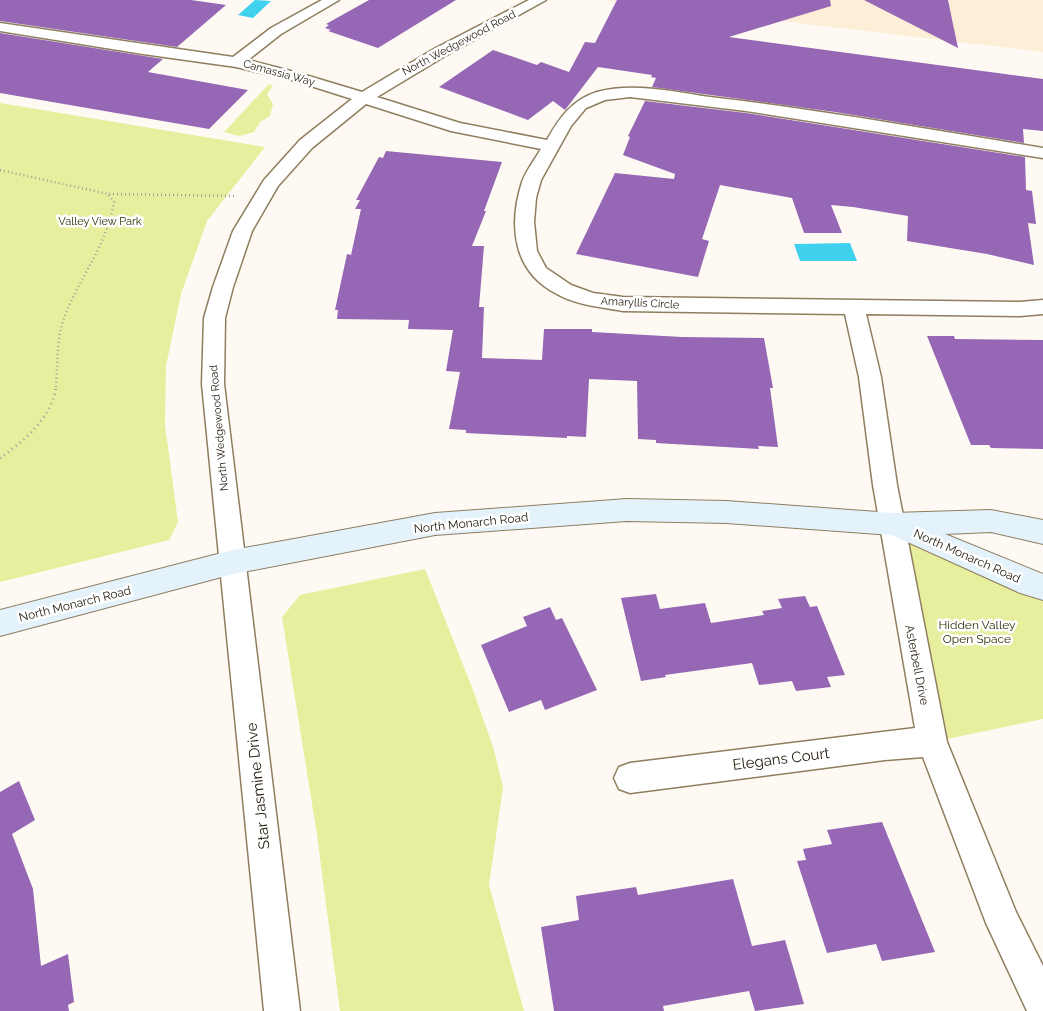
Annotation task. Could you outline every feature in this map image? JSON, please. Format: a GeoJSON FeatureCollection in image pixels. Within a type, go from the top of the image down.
{"type":"FeatureCollection","features":[{"type":"Feature","properties":{"kind":"street"},"geometry":{"type":"LineString","coordinates":[[236,62],[276,31],[332,0]]}},
{"type":"Feature","properties":{"kind":"street","name":"North Wedgewood Road"},"geometry":{"type":"LineString","coordinates":[[233,562],[213,384],[214,323],[228,265],[244,225],[290,158],[320,130],[362,98],[416,64],[539,0]]}},
{"type":"Feature","properties":{"kind":"street","name":"Camassia Way"},"geometry":{"type":"LineString","coordinates":[[0,26],[143,50],[236,62],[297,77],[457,127],[552,146]]}},
{"type":"Feature","properties":{"kind":"street","name":"Amaryllis Circle"},"geometry":{"type":"LineString","coordinates":[[1043,152],[746,106],[630,92],[601,96],[580,105],[564,124],[532,180],[525,222],[527,251],[538,272],[564,290],[591,299],[623,304],[854,308],[1020,309],[1043,307]]}},
{"type":"Feature","properties":{"kind":"street","name":"Asterbell Drive"},"geometry":{"type":"LineString","coordinates":[[854,308],[870,377],[884,485],[932,742],[1003,923],[1043,1004]]}},
{"type":"Feature","properties":{"kind":"street","name":"North Monarch Road"},"geometry":{"type":"LineString","coordinates":[[0,622],[233,562],[435,524],[627,510],[726,512],[892,524],[991,521],[1043,532]]}},
{"type":"Feature","properties":{"kind":"street","name":"North Monarch Road"},"geometry":{"type":"LineString","coordinates":[[892,524],[1030,584],[1043,587]]}},
{"type":"Feature","properties":{"kind":"street","name":"Star Jasmine Drive"},"geometry":{"type":"LineString","coordinates":[[233,562],[282,1011]]}},
{"type":"Feature","properties":{"kind":"street","name":"Elegans Court"},"geometry":{"type":"LineString","coordinates":[[630,778],[885,745],[932,742]]}},
{"type":"Feature","properties":{"kind":"path"},"geometry":{"type":"LineString","coordinates":[[0,170],[108,194],[234,196]]}},
{"type":"Feature","properties":{"kind":"path"},"geometry":{"type":"LineString","coordinates":[[0,458],[30,435],[51,405],[56,392],[58,336],[66,309],[113,214],[114,202],[108,194]]}},
{"type":"Feature","properties":{"kind":"shaded area"},"geometry":{"type":"Polygon","coordinates":[[[604,0],[1043,0],[1043,52],[604,0]]]}},
{"type":"Feature","properties":{"kind":"green space"},"geometry":{"type":"Polygon","coordinates":[[[269,84],[273,86],[267,94],[273,104],[270,116],[260,122],[254,132],[239,136],[224,132],[269,84]]]}},
{"type":"Feature","properties":{"kind":"green space","name":"Valley View Park"},"geometry":{"type":"Polygon","coordinates":[[[0,103],[265,147],[207,221],[181,294],[166,366],[165,425],[178,522],[169,540],[0,582],[0,103]]]}},
{"type":"Feature","properties":{"kind":"green space","name":"Hidden Valley Open Space"},"geometry":{"type":"Polygon","coordinates":[[[892,524],[1043,587],[1043,719],[932,742],[892,524]]]}},
{"type":"Feature","properties":{"kind":"green space"},"geometry":{"type":"Polygon","coordinates":[[[425,569],[473,690],[494,750],[503,787],[489,885],[524,1011],[340,1011],[317,835],[282,617],[300,595],[425,569]]]}},
{"type":"Feature","properties":{"kind":"water"},"geometry":{"type":"Polygon","coordinates":[[[255,0],[271,1],[253,18],[238,15],[255,0]]]}},
{"type":"Feature","properties":{"kind":"water"},"geometry":{"type":"Polygon","coordinates":[[[850,243],[857,261],[800,261],[794,244],[850,243]]]}},
{"type":"Feature","properties":{"kind":"building"},"geometry":{"type":"Polygon","coordinates":[[[0,0],[191,0],[226,5],[177,47],[0,21],[0,0]]]}},
{"type":"Feature","properties":{"kind":"building"},"geometry":{"type":"Polygon","coordinates":[[[369,0],[456,0],[378,48],[328,31],[331,30],[325,28],[329,25],[326,24],[369,0]]]}},
{"type":"Feature","properties":{"kind":"building"},"geometry":{"type":"Polygon","coordinates":[[[617,0],[830,0],[831,6],[729,37],[1043,79],[1043,131],[1023,129],[1024,143],[835,112],[652,87],[656,78],[651,77],[652,75],[598,67],[565,110],[553,101],[528,120],[439,87],[493,50],[537,65],[541,62],[569,72],[585,42],[595,43],[617,0]]]}},
{"type":"Feature","properties":{"kind":"building"},"geometry":{"type":"Polygon","coordinates":[[[864,0],[948,0],[958,48],[864,0]]]}},
{"type":"Feature","properties":{"kind":"building"},"geometry":{"type":"Polygon","coordinates":[[[0,33],[163,59],[148,72],[248,90],[209,129],[0,93],[0,33]]]}},
{"type":"Feature","properties":{"kind":"building"},"geometry":{"type":"Polygon","coordinates":[[[645,101],[746,113],[1025,157],[1026,190],[1032,191],[1036,224],[1028,223],[1034,265],[987,254],[907,241],[908,216],[853,207],[831,205],[842,233],[804,233],[792,198],[720,185],[702,239],[709,241],[698,277],[576,254],[615,173],[674,179],[675,174],[623,155],[630,137],[628,136],[645,101]]]}},
{"type":"Feature","properties":{"kind":"building"},"geometry":{"type":"Polygon","coordinates":[[[386,151],[502,162],[472,246],[484,246],[479,307],[484,307],[482,358],[542,360],[544,329],[592,329],[592,332],[682,337],[764,338],[773,388],[770,388],[778,447],[758,446],[759,449],[656,443],[656,440],[638,439],[637,381],[589,379],[586,437],[567,436],[567,438],[466,433],[466,430],[449,429],[460,372],[446,371],[453,330],[408,329],[409,320],[337,319],[338,310],[335,310],[347,254],[351,255],[361,209],[355,209],[360,200],[356,200],[379,157],[383,158],[386,151]]]}},
{"type":"Feature","properties":{"kind":"building"},"geometry":{"type":"Polygon","coordinates":[[[927,336],[954,336],[955,339],[1043,340],[1043,449],[991,448],[989,445],[971,445],[927,336]]]}},
{"type":"Feature","properties":{"kind":"building"},"geometry":{"type":"Polygon","coordinates":[[[656,594],[660,609],[705,603],[711,623],[764,615],[762,611],[782,608],[778,599],[805,596],[810,607],[817,606],[845,675],[827,677],[831,687],[796,691],[792,681],[759,685],[752,663],[665,675],[666,677],[641,681],[621,598],[656,594]]]}},
{"type":"Feature","properties":{"kind":"building"},"geometry":{"type":"Polygon","coordinates":[[[550,607],[556,620],[562,618],[597,690],[545,710],[541,700],[509,712],[481,645],[527,626],[523,617],[550,607]]]}},
{"type":"Feature","properties":{"kind":"building"},"geometry":{"type":"Polygon","coordinates":[[[19,781],[35,820],[12,834],[33,889],[41,966],[68,954],[74,1002],[68,1005],[69,1011],[0,1011],[0,792],[19,781]]]}},
{"type":"Feature","properties":{"kind":"building"},"geometry":{"type":"Polygon","coordinates":[[[882,822],[935,952],[882,961],[876,944],[827,953],[797,861],[806,860],[803,849],[832,844],[827,830],[882,822]]]}},
{"type":"Feature","properties":{"kind":"building"},"geometry":{"type":"Polygon","coordinates":[[[733,879],[752,946],[785,940],[804,1004],[755,1011],[749,991],[663,1006],[664,1011],[554,1011],[541,927],[579,920],[576,896],[636,887],[638,895],[733,879]]]}}]}
